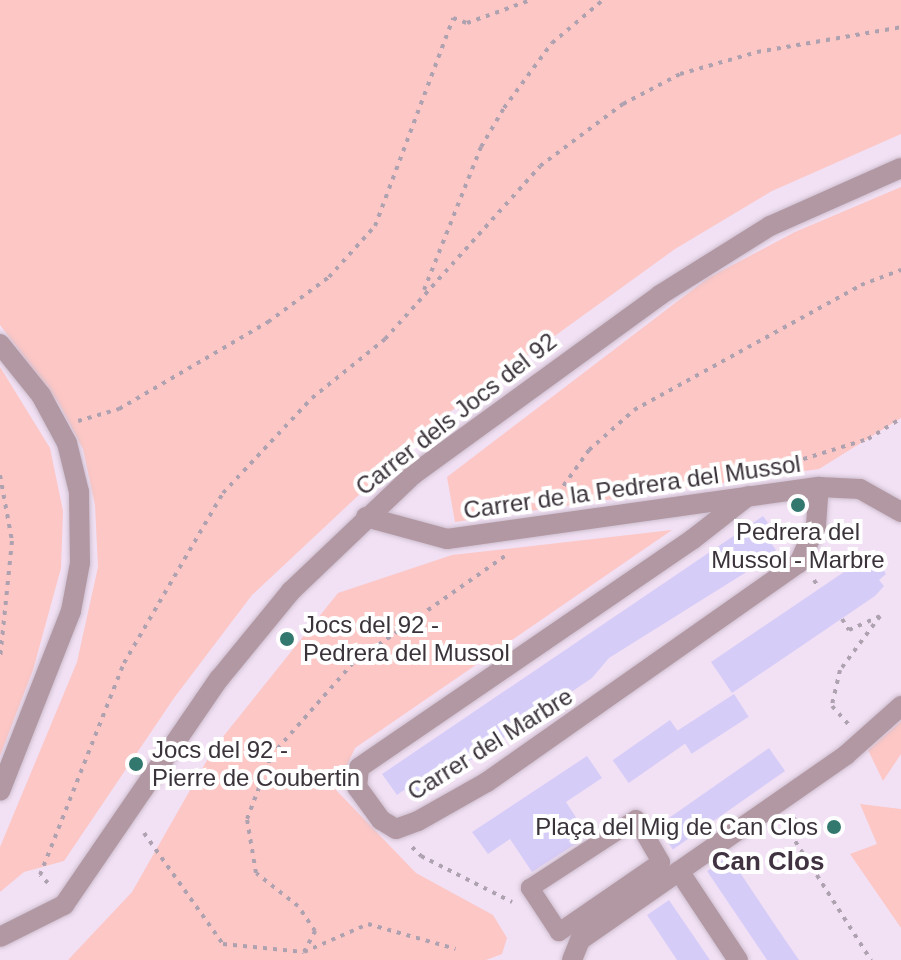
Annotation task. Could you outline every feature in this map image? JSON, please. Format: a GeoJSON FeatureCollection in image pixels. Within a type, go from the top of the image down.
{"type":"FeatureCollection","features":[{"type":"Feature","properties":{"kind":"street","name":"Carrer dels Jocs del 92"},"geometry":{"type":"LineString","coordinates":[[0,937],[64,905],[219,679],[291,591],[414,474],[660,295],[770,226],[901,168]]}},
{"type":"Feature","properties":{"kind":"street"},"geometry":{"type":"LineString","coordinates":[[0,344],[41,395],[67,443],[79,492],[80,563],[71,611],[0,791]]}},
{"type":"Feature","properties":{"kind":"street","name":"Carrer de la Pedrera del Mussol"},"geometry":{"type":"LineString","coordinates":[[366,517],[447,539],[819,487],[860,489],[901,512]]}},
{"type":"Feature","properties":{"kind":"street","name":"Carrer del Marbre"},"geometry":{"type":"LineString","coordinates":[[748,496],[693,539],[359,768],[357,787],[381,820],[396,829],[487,782],[799,563],[816,526],[819,487]]}},
{"type":"Feature","properties":{"kind":"street"},"geometry":{"type":"LineString","coordinates":[[572,960],[580,940],[846,755],[901,706]]}},
{"type":"Feature","properties":{"kind":"street"},"geometry":{"type":"LineString","coordinates":[[636,819],[661,862],[559,932],[530,888],[636,819]]}},
{"type":"Feature","properties":{"kind":"street"},"geometry":{"type":"LineString","coordinates":[[679,871],[738,960]]}},
{"type":"Feature","properties":{"kind":"path"},"geometry":{"type":"LineString","coordinates":[[68,424],[119,409],[268,322],[329,277],[375,226],[453,18],[467,23],[531,0]]}},
{"type":"Feature","properties":{"kind":"path"},"geometry":{"type":"LineString","coordinates":[[423,292],[462,190],[496,121],[552,43],[603,0]]}},
{"type":"Feature","properties":{"kind":"path"},"geometry":{"type":"LineString","coordinates":[[48,883],[40,875],[124,663],[223,493],[312,398],[385,339],[423,292],[540,166],[623,104],[680,74],[757,52],[901,27]]}},
{"type":"Feature","properties":{"kind":"path"},"geometry":{"type":"LineString","coordinates":[[555,498],[589,450],[634,410],[861,285],[901,270]]}},
{"type":"Feature","properties":{"kind":"path"},"geometry":{"type":"LineString","coordinates":[[757,473],[868,439],[901,418]]}},
{"type":"Feature","properties":{"kind":"path"},"geometry":{"type":"LineString","coordinates":[[0,475],[12,541],[0,659]]}},
{"type":"Feature","properties":{"kind":"path"},"geometry":{"type":"LineString","coordinates":[[304,952],[315,931],[298,906],[256,873],[247,819],[271,756],[354,662],[514,545]]}},
{"type":"Feature","properties":{"kind":"path"},"geometry":{"type":"LineString","coordinates":[[812,578],[819,588]]}},
{"type":"Feature","properties":{"kind":"path"},"geometry":{"type":"LineString","coordinates":[[842,619],[849,630],[880,616],[840,670],[832,706],[849,725]]}},
{"type":"Feature","properties":{"kind":"path"},"geometry":{"type":"LineString","coordinates":[[801,809],[790,833],[871,960]]}},
{"type":"Feature","properties":{"kind":"path"},"geometry":{"type":"LineString","coordinates":[[396,829],[421,856],[506,897],[523,912]]}},
{"type":"Feature","properties":{"kind":"path"},"geometry":{"type":"LineString","coordinates":[[144,833],[223,944],[304,952],[368,924],[456,949]]}},
{"type":"Feature","properties":{"kind":"shaded area"},"geometry":{"type":"Polygon","coordinates":[[[0,0],[901,0],[901,134],[772,191],[675,249],[440,419],[252,595],[174,698],[64,861],[24,872],[0,892],[0,847],[77,662],[98,567],[95,505],[83,449],[58,402],[0,325],[0,0]]]}},
{"type":"Feature","properties":{"kind":"shaded area"},"geometry":{"type":"Polygon","coordinates":[[[901,187],[901,418],[819,469],[455,522],[447,477],[708,278],[795,232],[901,187]]]}},
{"type":"Feature","properties":{"kind":"shaded area"},"geometry":{"type":"Polygon","coordinates":[[[0,367],[50,448],[63,511],[61,568],[33,670],[0,756],[0,367]]]}},
{"type":"Feature","properties":{"kind":"shaded area"},"geometry":{"type":"Polygon","coordinates":[[[672,530],[355,748],[336,790],[416,873],[493,915],[507,938],[502,954],[486,960],[68,960],[132,892],[214,748],[338,593],[452,555],[672,530]]]}},
{"type":"Feature","properties":{"kind":"shaded area"},"geometry":{"type":"Polygon","coordinates":[[[901,721],[901,754],[883,781],[868,750],[901,721]]]}},
{"type":"Feature","properties":{"kind":"shaded area"},"geometry":{"type":"Polygon","coordinates":[[[860,804],[901,809],[901,928],[850,854],[877,844],[860,804]]]}},
{"type":"Feature","properties":{"kind":"building"},"geometry":{"type":"Polygon","coordinates":[[[763,516],[778,537],[770,542],[776,550],[767,559],[609,658],[592,678],[422,793],[410,797],[404,790],[397,795],[382,774],[763,516]]]}},
{"type":"Feature","properties":{"kind":"building"},"geometry":{"type":"Polygon","coordinates":[[[872,553],[886,574],[879,580],[884,586],[875,596],[732,693],[711,662],[872,553]]]}},
{"type":"Feature","properties":{"kind":"building"},"geometry":{"type":"Polygon","coordinates":[[[734,694],[749,717],[692,754],[677,731],[734,694]]]}},
{"type":"Feature","properties":{"kind":"building"},"geometry":{"type":"Polygon","coordinates":[[[670,720],[686,743],[629,783],[613,760],[670,720]]]}},
{"type":"Feature","properties":{"kind":"building"},"geometry":{"type":"Polygon","coordinates":[[[769,748],[785,771],[673,850],[657,827],[769,748]]]}},
{"type":"Feature","properties":{"kind":"building"},"geometry":{"type":"Polygon","coordinates":[[[587,756],[602,778],[566,802],[588,836],[532,872],[510,839],[488,854],[472,832],[587,756]]]}},
{"type":"Feature","properties":{"kind":"building"},"geometry":{"type":"Polygon","coordinates":[[[729,856],[799,960],[767,960],[707,871],[729,856]]]}},
{"type":"Feature","properties":{"kind":"building"},"geometry":{"type":"Polygon","coordinates":[[[669,900],[710,960],[677,960],[647,915],[669,900]]]}},
{"type":"Feature","properties":{"kind":"place","name":"Pedrera del Mussol - Marbre"},"geometry":{"type":"Point","coordinates":[798,505]}},
{"type":"Feature","properties":{"kind":"place","name":"Jocs del 92 - Pedrera del Mussol"},"geometry":{"type":"Point","coordinates":[287,639]}},
{"type":"Feature","properties":{"kind":"place","name":"Jocs del 92 - Pierre de Coubertin"},"geometry":{"type":"Point","coordinates":[136,764]}},
{"type":"Feature","properties":{"kind":"place","name":"Plaça del Mig de Can Clos"},"geometry":{"type":"Point","coordinates":[834,827]}},
{"type":"Feature","properties":{"kind":"district","name":"Can Clos"},"geometry":{"type":"Point","coordinates":[768,862]}}]}
